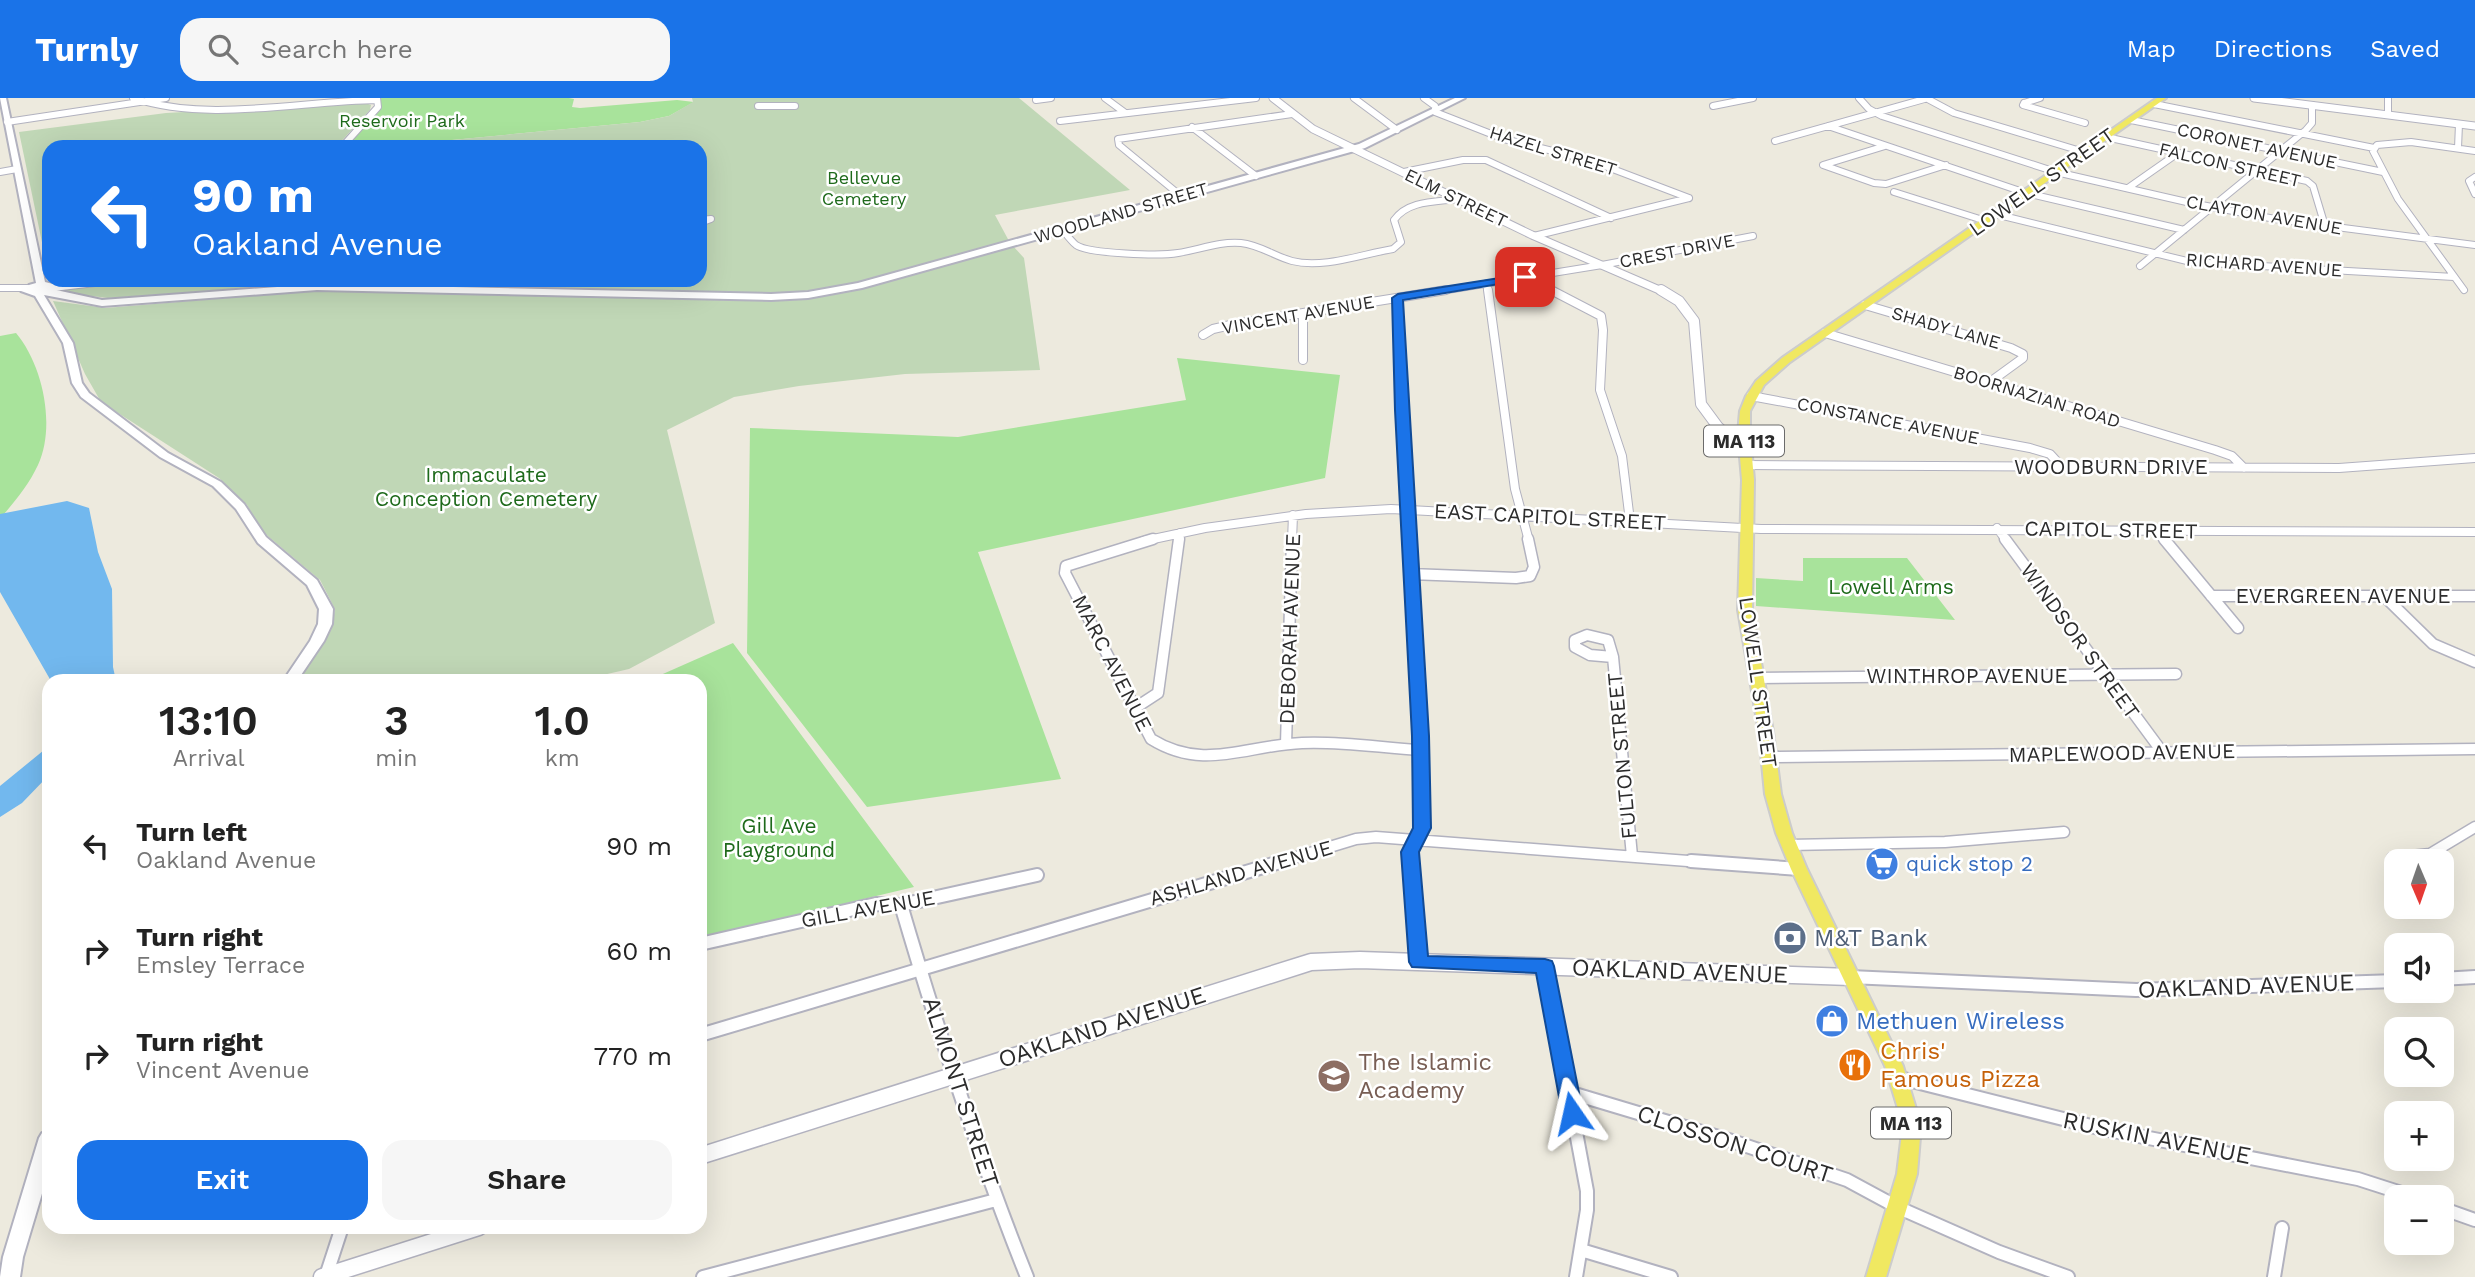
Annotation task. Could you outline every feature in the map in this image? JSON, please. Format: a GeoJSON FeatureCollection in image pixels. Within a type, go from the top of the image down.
{"type":"FeatureCollection","features":[{"type":"Feature","properties":{"kind":"main road"},"geometry":{"type":"LineString","coordinates":[[2,98],[41,289],[68,343],[78,383],[85,395],[164,455],[217,484],[240,507],[262,540],[312,583],[326,609],[325,624],[317,641],[294,674]]}},
{"type":"Feature","properties":{"kind":"main road","name":"WOODLAND STREET"},"geometry":{"type":"LineString","coordinates":[[41,289],[102,303],[317,287],[771,297],[808,295],[859,286],[1354,148],[1461,98]]}},
{"type":"Feature","properties":{"kind":"main road","name":"LOWELL STREET"},"geometry":{"type":"LineString","coordinates":[[1876,1277],[1907,1174],[1912,1125],[1900,1079],[1799,869],[1773,794],[1758,678],[1745,610],[1745,411],[1751,396],[1767,375],[2158,101]]}},
{"type":"Feature","properties":{"kind":"main road"},"geometry":{"type":"LineString","coordinates":[[10,1277],[13,1257],[42,1161]]}},
{"type":"Feature","properties":{"kind":"street"},"geometry":{"type":"LineString","coordinates":[[133,98],[142,102],[174,106],[377,99],[379,107],[348,140]]}},
{"type":"Feature","properties":{"kind":"street"},"geometry":{"type":"LineString","coordinates":[[7,122],[166,98]]}},
{"type":"Feature","properties":{"kind":"street"},"geometry":{"type":"LineString","coordinates":[[174,106],[182,98]]}},
{"type":"Feature","properties":{"kind":"street"},"geometry":{"type":"LineString","coordinates":[[314,101],[323,98]]}},
{"type":"Feature","properties":{"kind":"street"},"geometry":{"type":"LineString","coordinates":[[1036,100],[1051,98]]}},
{"type":"Feature","properties":{"kind":"street"},"geometry":{"type":"LineString","coordinates":[[1105,98],[1124,112]]}},
{"type":"Feature","properties":{"kind":"street"},"geometry":{"type":"LineString","coordinates":[[1178,98],[1189,105]]}},
{"type":"Feature","properties":{"kind":"street"},"geometry":{"type":"LineString","coordinates":[[1060,121],[1256,98]]}},
{"type":"Feature","properties":{"kind":"street","name":"ELM STREET"},"geometry":{"type":"LineString","coordinates":[[1273,98],[1304,124],[1534,236],[1670,294],[1691,314],[1696,329],[1701,404],[1746,458]]}},
{"type":"Feature","properties":{"kind":"street"},"geometry":{"type":"LineString","coordinates":[[1354,98],[1397,130]]}},
{"type":"Feature","properties":{"kind":"street"},"geometry":{"type":"LineString","coordinates":[[1424,98],[1435,106],[1435,112]]}},
{"type":"Feature","properties":{"kind":"street"},"geometry":{"type":"LineString","coordinates":[[1713,106],[1753,98]]}},
{"type":"Feature","properties":{"kind":"street"},"geometry":{"type":"LineString","coordinates":[[1859,98],[1875,113]]}},
{"type":"Feature","properties":{"kind":"street"},"geometry":{"type":"LineString","coordinates":[[1775,141],[1927,98],[1954,113],[2084,152]]}},
{"type":"Feature","properties":{"kind":"street"},"geometry":{"type":"LineString","coordinates":[[2040,98],[2023,104],[2085,123]]}},
{"type":"Feature","properties":{"kind":"street"},"geometry":{"type":"LineString","coordinates":[[2254,98],[2475,127]]}},
{"type":"Feature","properties":{"kind":"street"},"geometry":{"type":"LineString","coordinates":[[2388,98],[2388,115]]}},
{"type":"Feature","properties":{"kind":"street"},"geometry":{"type":"LineString","coordinates":[[2158,101],[2374,148],[2377,145],[2411,142],[2475,151]]}},
{"type":"Feature","properties":{"kind":"street"},"geometry":{"type":"LineString","coordinates":[[245,113],[252,105]]}},
{"type":"Feature","properties":{"kind":"street"},"geometry":{"type":"LineString","coordinates":[[2140,266],[2301,134],[2312,123],[2312,105]]}},
{"type":"Feature","properties":{"kind":"street"},"geometry":{"type":"LineString","coordinates":[[758,107],[795,106]]}},
{"type":"Feature","properties":{"kind":"street","name":"HAZEL STREET"},"geometry":{"type":"LineString","coordinates":[[1435,112],[1510,141],[1589,160],[1689,198],[1611,218]]}},
{"type":"Feature","properties":{"kind":"street","name":"CLAYTON AVENUE"},"geometry":{"type":"LineString","coordinates":[[1875,113],[2056,172],[2212,207],[2325,226],[2475,244]]}},
{"type":"Feature","properties":{"kind":"street"},"geometry":{"type":"LineString","coordinates":[[1181,196],[1118,142],[1126,136],[1292,114]]}},
{"type":"Feature","properties":{"kind":"street","name":"CORONET AVENUE"},"geometry":{"type":"LineString","coordinates":[[2131,120],[2383,172]]}},
{"type":"Feature","properties":{"kind":"street"},"geometry":{"type":"LineString","coordinates":[[2458,148],[2459,124]]}},
{"type":"Feature","properties":{"kind":"street"},"geometry":{"type":"LineString","coordinates":[[1828,126],[2026,193],[2184,230]]}},
{"type":"Feature","properties":{"kind":"street"},"geometry":{"type":"LineString","coordinates":[[1192,127],[1256,176]]}},
{"type":"Feature","properties":{"kind":"street","name":"FALCON STREET"},"geometry":{"type":"LineString","coordinates":[[2106,137],[2311,183],[2325,226]]}},
{"type":"Feature","properties":{"kind":"street"},"geometry":{"type":"LineString","coordinates":[[1886,145],[1823,165],[1879,184],[1946,165]]}},
{"type":"Feature","properties":{"kind":"street"},"geometry":{"type":"LineString","coordinates":[[2374,148],[2398,199],[2464,290]]}},
{"type":"Feature","properties":{"kind":"street"},"geometry":{"type":"LineString","coordinates":[[2128,188],[2178,153]]}},
{"type":"Feature","properties":{"kind":"street"},"geometry":{"type":"LineString","coordinates":[[1404,172],[1464,160],[1486,160],[1611,218]]}},
{"type":"Feature","properties":{"kind":"street"},"geometry":{"type":"LineString","coordinates":[[0,172],[17,169]]}},
{"type":"Feature","properties":{"kind":"street"},"geometry":{"type":"LineString","coordinates":[[2475,177],[2469,181],[2475,194]]}},
{"type":"Feature","properties":{"kind":"street","name":"RICHARD AVENUE"},"geometry":{"type":"LineString","coordinates":[[1894,192],[1990,217],[2202,263],[2454,277]]}},
{"type":"Feature","properties":{"kind":"street"},"geometry":{"type":"LineString","coordinates":[[1062,229],[1076,245],[1095,251],[1166,255],[1235,243],[1260,247],[1292,261],[1315,263],[1393,249],[1401,242],[1394,220],[1402,210],[1458,199]]}},
{"type":"Feature","properties":{"kind":"street"},"geometry":{"type":"LineString","coordinates":[[1534,236],[1611,218]]}},
{"type":"Feature","properties":{"kind":"street","name":"CREST DRIVE"},"geometry":{"type":"LineString","coordinates":[[1602,265],[1753,236]]}},
{"type":"Feature","properties":{"kind":"street","name":"VINCENT AVENUE"},"geometry":{"type":"LineString","coordinates":[[1203,335],[1227,326],[1602,265]]}},
{"type":"Feature","properties":{"kind":"street"},"geometry":{"type":"LineString","coordinates":[[1525,277],[1601,316],[1603,330],[1600,390],[1622,456],[1630,521]]}},
{"type":"Feature","properties":{"kind":"street"},"geometry":{"type":"LineString","coordinates":[[1410,574],[1516,578],[1530,576],[1533,570],[1531,549],[1515,489],[1487,283]]}},
{"type":"Feature","properties":{"kind":"street"},"geometry":{"type":"LineString","coordinates":[[0,288],[59,287]]}},
{"type":"Feature","properties":{"kind":"street"},"geometry":{"type":"LineString","coordinates":[[1398,298],[1421,750],[1422,828],[1410,852],[1419,962]]}},
{"type":"Feature","properties":{"kind":"street","name":"SHADY LANE"},"geometry":{"type":"LineString","coordinates":[[1865,305],[2020,352],[2023,358],[1990,383]]}},
{"type":"Feature","properties":{"kind":"street"},"geometry":{"type":"LineString","coordinates":[[1303,313],[1303,360]]}},
{"type":"Feature","properties":{"kind":"street","name":"BOORNAZIAN ROAD"},"geometry":{"type":"LineString","coordinates":[[1825,333],[2224,453],[2237,459],[2244,468]]}},
{"type":"Feature","properties":{"kind":"street","name":"CONSTANCE AVENUE"},"geometry":{"type":"LineString","coordinates":[[1751,396],[2030,448],[2050,454],[2062,467]]}},
{"type":"Feature","properties":{"kind":"street","name":"WOODBURN DRIVE"},"geometry":{"type":"LineString","coordinates":[[1746,458],[2062,467],[2244,468],[2362,467],[2475,458]]}},
{"type":"Feature","properties":{"kind":"street","name":"EAST CAPITOL STREET"},"geometry":{"type":"LineString","coordinates":[[1066,566],[1109,551],[1180,533],[1293,515],[1407,509],[1746,528]]}},
{"type":"Feature","properties":{"kind":"street","name":"DEBORAH AVENUE"},"geometry":{"type":"LineString","coordinates":[[1286,744],[1293,515]]}},
{"type":"Feature","properties":{"kind":"street","name":"CAPITOL STREET"},"geometry":{"type":"LineString","coordinates":[[1746,528],[2475,532]]}},
{"type":"Feature","properties":{"kind":"street","name":"WINDSOR STREET"},"geometry":{"type":"LineString","coordinates":[[1997,528],[2162,753]]}},
{"type":"Feature","properties":{"kind":"street"},"geometry":{"type":"LineString","coordinates":[[2156,530],[2238,628]]}},
{"type":"Feature","properties":{"kind":"street"},"geometry":{"type":"LineString","coordinates":[[2461,532],[2475,542]]}},
{"type":"Feature","properties":{"kind":"street"},"geometry":{"type":"LineString","coordinates":[[1135,708],[1152,699],[1158,692],[1180,533]]}},
{"type":"Feature","properties":{"kind":"street","name":"MARC AVENUE"},"geometry":{"type":"LineString","coordinates":[[1066,566],[1065,573],[1151,739],[1168,750],[1209,757],[1286,744],[1421,750]]}},
{"type":"Feature","properties":{"kind":"street","name":"EVERGREEN AVENUE"},"geometry":{"type":"LineString","coordinates":[[2211,596],[2475,596]]}},
{"type":"Feature","properties":{"kind":"street"},"geometry":{"type":"LineString","coordinates":[[2384,596],[2433,644],[2475,662]]}},
{"type":"Feature","properties":{"kind":"street","name":"FULTON STREET"},"geometry":{"type":"LineString","coordinates":[[1613,657],[1632,856]]}},
{"type":"Feature","properties":{"kind":"street","name":"WINTHROP AVENUE"},"geometry":{"type":"LineString","coordinates":[[1758,678],[2176,674]]}},
{"type":"Feature","properties":{"kind":"street","name":"MAPLEWOOD AVENUE"},"geometry":{"type":"LineString","coordinates":[[1769,757],[2475,749]]}},
{"type":"Feature","properties":{"kind":"street"},"geometry":{"type":"LineString","coordinates":[[2438,849],[2475,827]]}},
{"type":"Feature","properties":{"kind":"street"},"geometry":{"type":"LineString","coordinates":[[1789,845],[1945,842],[2064,832]]}},
{"type":"Feature","properties":{"kind":"street","name":"ASHLAND AVENUE"},"geometry":{"type":"LineString","coordinates":[[707,1033],[1356,839],[1376,836],[1799,869]]}},
{"type":"Feature","properties":{"kind":"street","name":"GILL AVENUE"},"geometry":{"type":"LineString","coordinates":[[707,942],[876,904],[901,905],[1037,875]]}},
{"type":"Feature","properties":{"kind":"street","name":"ALMONT STREET"},"geometry":{"type":"LineString","coordinates":[[901,905],[953,1076],[996,1200],[1027,1277]]}},
{"type":"Feature","properties":{"kind":"street","name":"OAKLAND AVENUE"},"geometry":{"type":"LineString","coordinates":[[707,1154],[1292,967],[1333,960],[1850,976],[2136,990],[2384,981]]}},
{"type":"Feature","properties":{"kind":"street"},"geometry":{"type":"LineString","coordinates":[[1545,966],[1587,1191],[1576,1277]]}},
{"type":"Feature","properties":{"kind":"street"},"geometry":{"type":"LineString","coordinates":[[2454,978],[2475,977]]}},
{"type":"Feature","properties":{"kind":"street","name":"RUSKIN AVENUE"},"geometry":{"type":"LineString","coordinates":[[1900,1079],[2103,1129],[2347,1177],[2384,1188]]}},
{"type":"Feature","properties":{"kind":"street","name":"CLOSSON COURT"},"geometry":{"type":"LineString","coordinates":[[1569,1092],[1834,1175],[1897,1208],[1999,1252],[2068,1277]]}},
{"type":"Feature","properties":{"kind":"street"},"geometry":{"type":"LineString","coordinates":[[703,1277],[996,1200]]}},
{"type":"Feature","properties":{"kind":"street"},"geometry":{"type":"LineString","coordinates":[[2454,1213],[2475,1220]]}},
{"type":"Feature","properties":{"kind":"street"},"geometry":{"type":"LineString","coordinates":[[2274,1277],[2282,1228]]}},
{"type":"Feature","properties":{"kind":"street"},"geometry":{"type":"LineString","coordinates":[[324,1276],[339,1234]]}},
{"type":"Feature","properties":{"kind":"street"},"geometry":{"type":"LineString","coordinates":[[324,1276],[457,1234]]}},
{"type":"Feature","properties":{"kind":"street"},"geometry":{"type":"LineString","coordinates":[[1581,1250],[1671,1277]]}},
{"type":"Feature","properties":{"kind":"green space","name":"Reservoir Park"},"geometry":{"type":"Polygon","coordinates":[[[379,98],[569,98],[574,99],[572,107],[580,108],[677,100],[694,102],[669,116],[640,122],[451,140],[352,140],[380,108],[379,98]]]}},
{"type":"Feature","properties":{"kind":"green space","name":"Bellevue Cemetery"},"geometry":{"type":"Polygon","coordinates":[[[692,98],[1019,98],[1130,190],[995,215],[1009,241],[884,276],[821,289],[756,294],[508,287],[707,287],[707,140],[451,140],[640,122],[669,116],[693,102],[692,98]]]}},
{"type":"Feature","properties":{"kind":"green space"},"geometry":{"type":"Polygon","coordinates":[[[363,102],[371,105],[370,110],[342,140],[42,140],[42,242],[19,132],[166,113],[363,102]]]}},
{"type":"Feature","properties":{"kind":"green space","name":"Immaculate Conception Cemetery"},"geometry":{"type":"Polygon","coordinates":[[[1013,246],[1024,258],[1040,370],[905,374],[799,386],[734,397],[667,430],[715,623],[629,669],[607,674],[301,674],[331,630],[335,609],[320,580],[263,532],[247,505],[219,478],[101,402],[85,374],[53,301],[106,308],[312,291],[774,301],[835,293],[925,272],[1013,246]]]}},
{"type":"Feature","properties":{"kind":"green space","name":"Bellevue Cemetery"},"geometry":{"type":"Polygon","coordinates":[[[62,287],[261,287],[108,298],[67,293],[62,287]]]}},
{"type":"Feature","properties":{"kind":"green space"},"geometry":{"type":"Polygon","coordinates":[[[16,333],[40,379],[46,432],[38,465],[27,485],[4,514],[0,514],[0,336],[16,333]]]}},
{"type":"Feature","properties":{"kind":"green space"},"geometry":{"type":"Polygon","coordinates":[[[1177,358],[1340,375],[1325,478],[978,552],[1061,779],[867,807],[747,653],[750,428],[958,437],[1186,400],[1177,358]]]}},
{"type":"Feature","properties":{"kind":"green space","name":"Lowell Arms"},"geometry":{"type":"Polygon","coordinates":[[[1803,558],[1907,558],[1955,620],[1756,606],[1756,578],[1803,581],[1803,558]]]}},
{"type":"Feature","properties":{"kind":"green space","name":"Gill Ave Playground"},"geometry":{"type":"Polygon","coordinates":[[[733,643],[914,887],[707,936],[707,674],[663,674],[733,643]]]}},
{"type":"Feature","properties":{"kind":"water"},"geometry":{"type":"Polygon","coordinates":[[[67,501],[89,508],[98,552],[112,589],[114,674],[47,674],[0,592],[0,514],[67,501]]]}},
{"type":"Feature","properties":{"kind":"water"},"geometry":{"type":"Polygon","coordinates":[[[42,752],[42,782],[22,803],[0,817],[0,786],[42,752]]]}},
{"type":"Feature","properties":{"kind":"place","name":"quick stop 2"},"geometry":{"type":"Point","coordinates":[1882,864]}},
{"type":"Feature","properties":{"kind":"place","name":"M&T Bank"},"geometry":{"type":"Point","coordinates":[1790,938]}},
{"type":"Feature","properties":{"kind":"place","name":"Methuen Wireless"},"geometry":{"type":"Point","coordinates":[1832,1021]}},
{"type":"Feature","properties":{"kind":"place","name":"Chris' Famous Pizza"},"geometry":{"type":"Point","coordinates":[1855,1065]}},
{"type":"Feature","properties":{"kind":"place","name":"The Islamic Academy"},"geometry":{"type":"Point","coordinates":[1334,1076]}},
{"type":"Feature","properties":{"kind":"route"},"geometry":{"type":"LineString","coordinates":[[1525,277],[1398,298],[1420,736],[1422,828],[1412,843],[1410,852],[1419,962],[1545,966],[1572,1113]]}}]}
